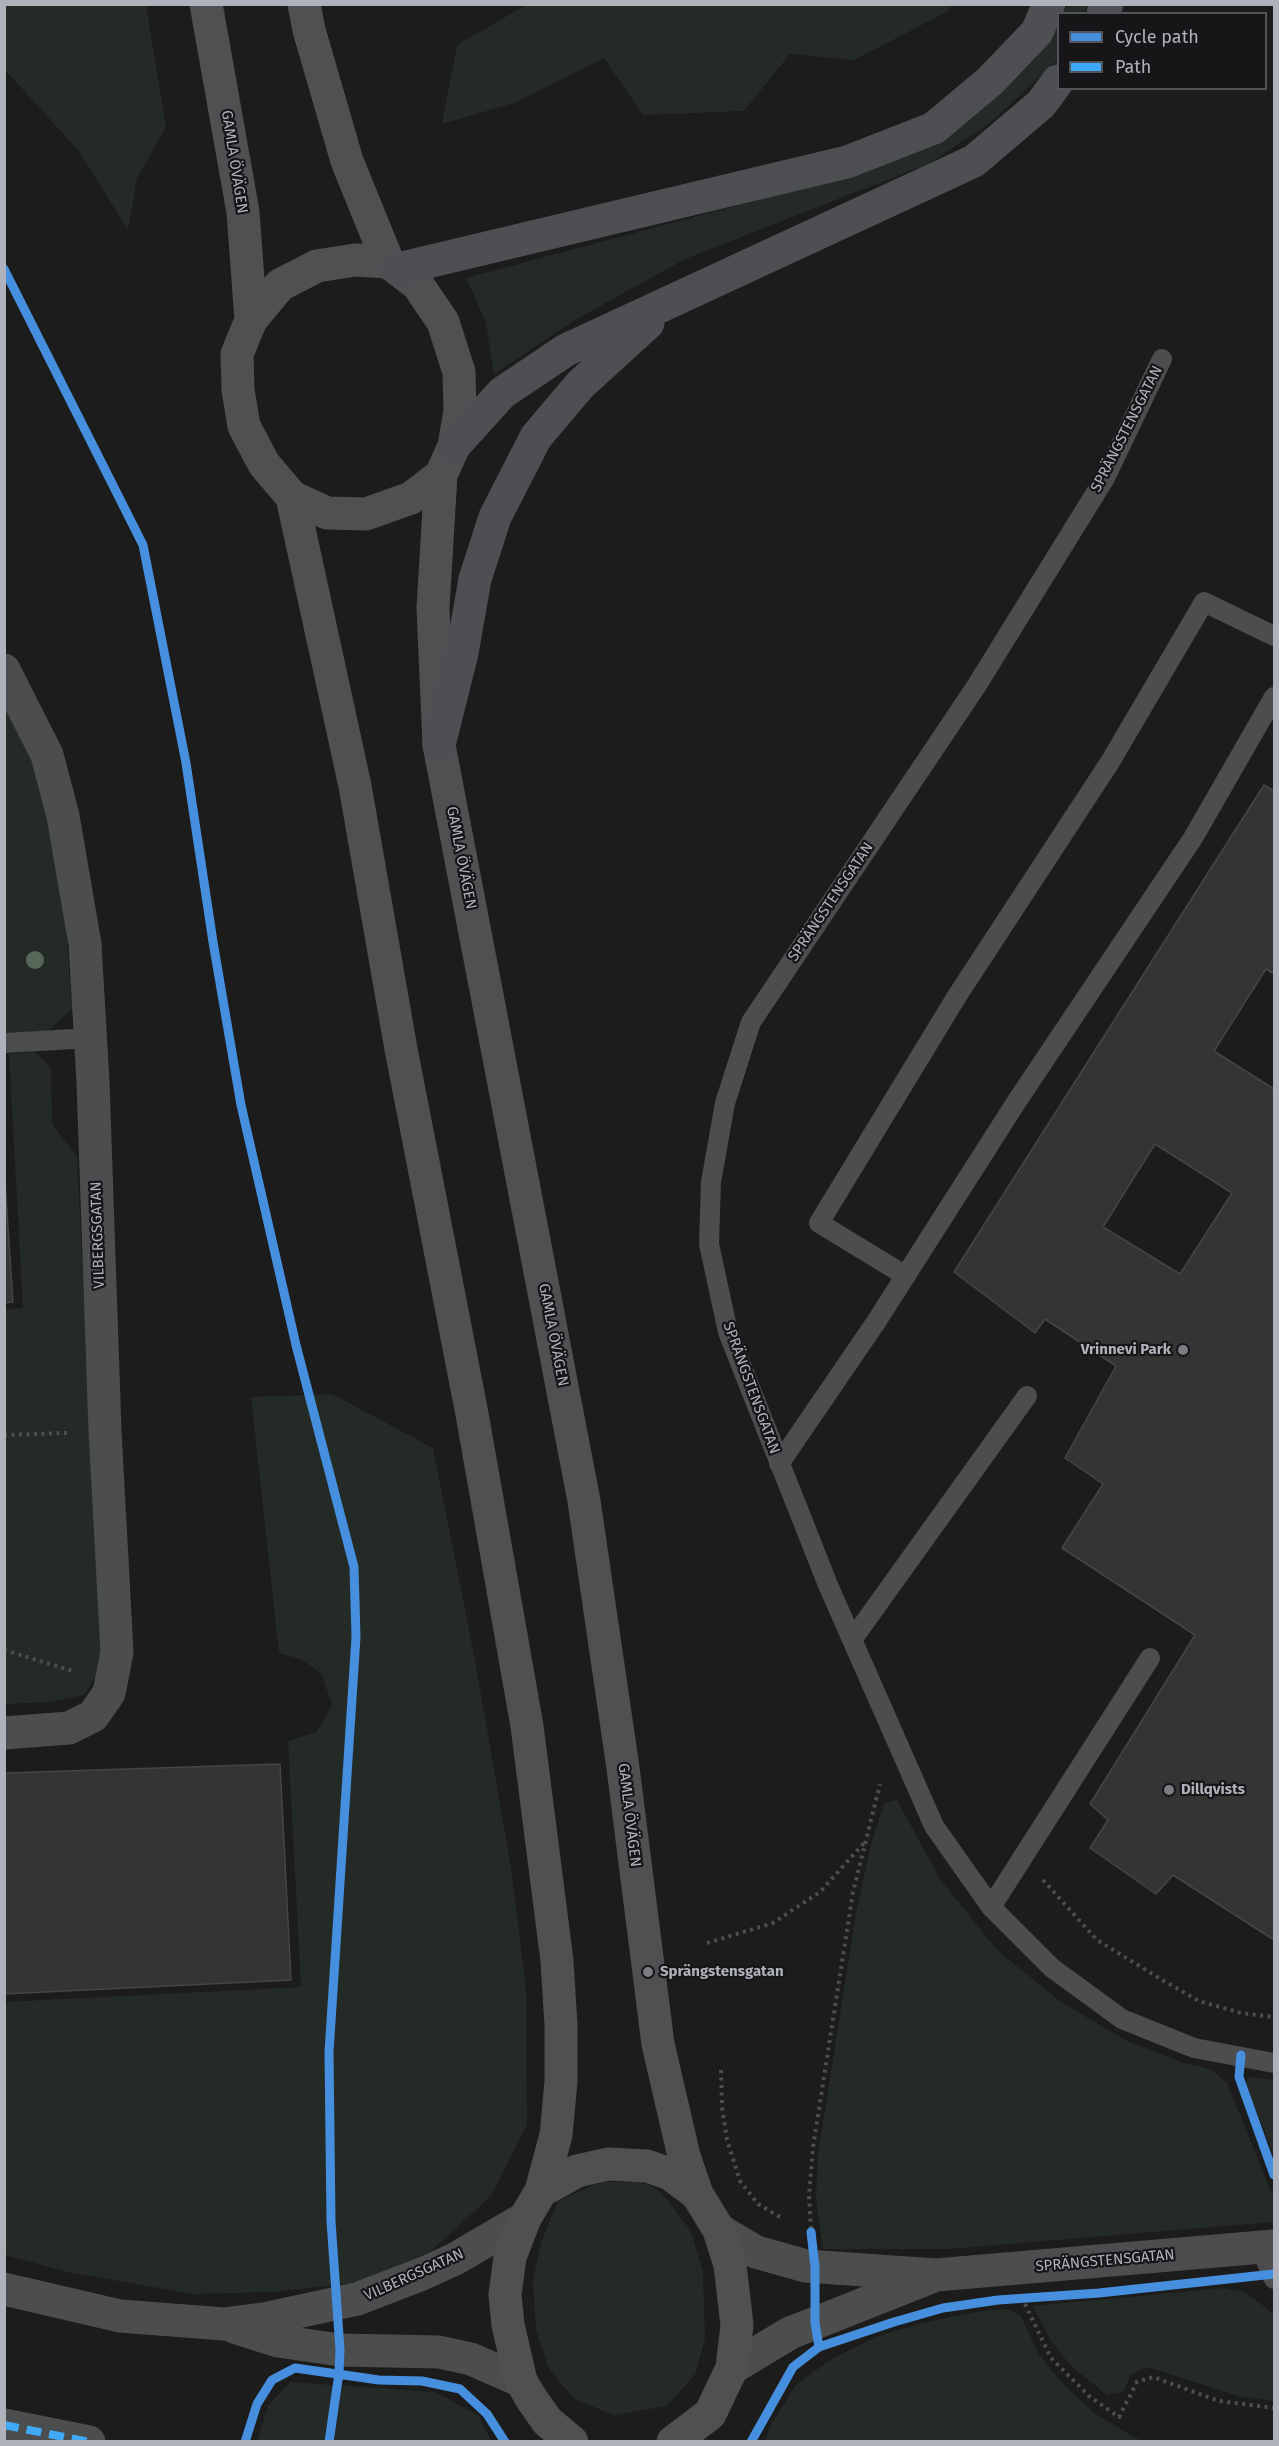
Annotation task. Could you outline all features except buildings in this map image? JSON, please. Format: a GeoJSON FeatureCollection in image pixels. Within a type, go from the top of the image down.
{"type":"FeatureCollection","features":[{"type":"Feature","properties":{"kind":"highway"},"geometry":{"type":"LineString","coordinates":[[393,266],[847,162],[934,128],[990,81],[1037,32],[1049,4]]}},
{"type":"Feature","properties":{"kind":"highway"},"geometry":{"type":"LineString","coordinates":[[454,446],[502,393],[566,350],[974,160],[1041,104],[1057,84]]}},
{"type":"Feature","properties":{"kind":"highway"},"geometry":{"type":"LineString","coordinates":[[439,745],[462,652],[475,579],[495,517],[536,437],[580,385],[674,299]]}},
{"type":"Feature","properties":{"kind":"main road","name":"GAMLA ÖVÄGEN"},"geometry":{"type":"LineString","coordinates":[[206,4],[243,212],[251,320]]}},
{"type":"Feature","properties":{"kind":"main road"},"geometry":{"type":"LineString","coordinates":[[304,4],[309,30],[346,161],[393,266]]}},
{"type":"Feature","properties":{"kind":"main road"},"geometry":{"type":"LineString","coordinates":[[355,260],[393,266],[418,285],[443,322],[459,372],[460,411],[454,446],[441,475],[411,498],[366,514],[327,513],[292,497],[264,464],[244,426],[238,390],[237,354],[251,320],[280,285],[317,266],[355,260]]}},
{"type":"Feature","properties":{"kind":"main road","name":"GAMLA ÖVÄGEN"},"geometry":{"type":"LineString","coordinates":[[441,475],[433,608],[439,745],[584,1501],[623,1768],[658,2044],[684,2156],[698,2194]]}},
{"type":"Feature","properties":{"kind":"main road"},"geometry":{"type":"LineString","coordinates":[[292,497],[355,786],[401,1049],[472,1414],[527,1726],[557,1961],[561,2025],[561,2082],[556,2135],[533,2204],[510,2258],[505,2295],[508,2325],[521,2381],[551,2431],[572,2442]]}},
{"type":"Feature","properties":{"kind":"main road"},"geometry":{"type":"LineString","coordinates":[[533,2204],[577,2171],[608,2164],[647,2166],[670,2174],[698,2194],[719,2230],[730,2265],[737,2325],[732,2368],[708,2428],[674,2442]]}},
{"type":"Feature","properties":{"kind":"street","name":"VILBERGSGATAN"},"geometry":{"type":"LineString","coordinates":[[4,670],[46,755],[63,816],[85,944],[91,1038],[105,1431],[117,1652],[109,1693],[93,1716],[69,1728],[4,1733]]}},
{"type":"Feature","properties":{"kind":"street","name":"VILBERGSGATAN"},"geometry":{"type":"LineString","coordinates":[[4,2289],[120,2316],[224,2324],[269,2318],[357,2299],[422,2274],[455,2259],[533,2204]]}},
{"type":"Feature","properties":{"kind":"street","name":"SPRÄNGSTENSGATAN"},"geometry":{"type":"LineString","coordinates":[[719,2230],[756,2252],[806,2266],[936,2275],[1267,2246]]}},
{"type":"Feature","properties":{"kind":"street","name":"SPRÄNGSTENSGATAN"},"geometry":{"type":"LineString","coordinates":[[732,2368],[790,2333],[936,2275]]}},
{"type":"Feature","properties":{"kind":"street","name":"VILBERGSGATAN"},"geometry":{"type":"LineString","coordinates":[[224,2324],[278,2341],[340,2350],[439,2352],[471,2359],[521,2381]]}},
{"type":"Feature","properties":{"kind":"street"},"geometry":{"type":"LineString","coordinates":[[4,2425],[89,2442]]}},
{"type":"Feature","properties":{"kind":"lane","name":"SPRÄNGSTENSGATAN"},"geometry":{"type":"LineString","coordinates":[[1162,359],[1105,478],[977,684],[751,1022],[725,1103],[711,1182],[709,1244],[728,1332],[779,1464],[892,1734],[934,1826],[991,1907],[1052,1968],[1122,2019],[1194,2049],[1275,2062]]}},
{"type":"Feature","properties":{"kind":"lane"},"geometry":{"type":"LineString","coordinates":[[906,1276],[819,1223],[957,996],[1110,762],[1204,602],[1275,636]]}},
{"type":"Feature","properties":{"kind":"lane"},"geometry":{"type":"LineString","coordinates":[[779,1464],[906,1276],[1017,1101],[1193,838],[1275,697]]}},
{"type":"Feature","properties":{"kind":"lane"},"geometry":{"type":"LineString","coordinates":[[4,1043],[91,1038]]}},
{"type":"Feature","properties":{"kind":"lane"},"geometry":{"type":"LineString","coordinates":[[852,1640],[1027,1396]]}},
{"type":"Feature","properties":{"kind":"lane"},"geometry":{"type":"LineString","coordinates":[[991,1907],[1150,1658]]}},
{"type":"Feature","properties":{"kind":"lane"},"geometry":{"type":"LineString","coordinates":[[1267,2246],[1275,2279]]}},
{"type":"Feature","properties":{"kind":"path"},"geometry":{"type":"LineString","coordinates":[[4,1435],[105,1431]]}},
{"type":"Feature","properties":{"kind":"path"},"geometry":{"type":"LineString","coordinates":[[4,1650],[112,1683]]}},
{"type":"Feature","properties":{"kind":"path"},"geometry":{"type":"LineString","coordinates":[[815,2267],[807,2230],[813,2147],[853,1892],[892,1734]]}},
{"type":"Feature","properties":{"kind":"path"},"geometry":{"type":"LineString","coordinates":[[707,1943],[773,1923],[820,1892],[866,1840]]}},
{"type":"Feature","properties":{"kind":"path"},"geometry":{"type":"LineString","coordinates":[[1023,1857],[1097,1940],[1199,2001],[1240,2013],[1275,2017]]}},
{"type":"Feature","properties":{"kind":"path"},"geometry":{"type":"LineString","coordinates":[[721,2070],[722,2108],[728,2140],[740,2181],[758,2204],[785,2219]]}},
{"type":"Feature","properties":{"kind":"path"},"geometry":{"type":"LineString","coordinates":[[1023,2298],[1051,2358],[1089,2396],[1119,2417],[1137,2382],[1152,2377],[1219,2401],[1275,2408]]}},
{"type":"Feature","properties":{"kind":"shaded area"},"geometry":{"type":"Polygon","coordinates":[[[5,4],[146,5],[166,127],[137,178],[128,230],[78,150],[5,70],[5,4]]]}},
{"type":"Feature","properties":{"kind":"shaded area"},"geometry":{"type":"Polygon","coordinates":[[[526,5],[953,5],[943,14],[854,60],[790,54],[744,111],[643,115],[604,58],[517,102],[442,124],[457,45],[526,5]]]}},
{"type":"Feature","properties":{"kind":"shaded area"},"geometry":{"type":"Polygon","coordinates":[[[1068,5],[1089,5],[1085,12],[1063,12],[1068,5]]]}},
{"type":"Feature","properties":{"kind":"shaded area"},"geometry":{"type":"Polygon","coordinates":[[[1057,22],[1057,61],[991,122],[930,163],[685,259],[575,320],[494,374],[486,323],[466,278],[788,192],[964,123],[1035,59],[1057,22]]]}},
{"type":"Feature","properties":{"kind":"shaded area"},"geometry":{"type":"Polygon","coordinates":[[[4,706],[33,764],[55,840],[65,916],[72,1009],[48,1031],[5,1033],[4,706]]]}},
{"type":"Feature","properties":{"kind":"shaded area"},"geometry":{"type":"Polygon","coordinates":[[[35,1052],[51,1068],[52,1124],[77,1156],[102,1667],[84,1695],[51,1702],[5,1704],[4,1310],[23,1308],[9,1054],[35,1052]]]}},
{"type":"Feature","properties":{"kind":"shaded area"},"geometry":{"type":"Polygon","coordinates":[[[332,1394],[433,1448],[476,1666],[511,1867],[526,1990],[527,2124],[491,2196],[431,2251],[366,2282],[272,2292],[193,2294],[68,2272],[5,2255],[5,2002],[301,1987],[288,1741],[317,1732],[332,1705],[322,1674],[301,1659],[279,1653],[251,1397],[332,1394]]]}},
{"type":"Feature","properties":{"kind":"shaded area"},"geometry":{"type":"Polygon","coordinates":[[[897,1800],[940,1879],[997,1950],[1061,2002],[1127,2041],[1184,2063],[1210,2069],[1227,2083],[1274,2199],[1274,2222],[948,2249],[823,2249],[816,2199],[818,2155],[856,1913],[871,1845],[884,1803],[897,1800]]]}},
{"type":"Feature","properties":{"kind":"shaded area"},"geometry":{"type":"Polygon","coordinates":[[[1249,2077],[1274,2080],[1274,2155],[1245,2083],[1249,2077]]]}},
{"type":"Feature","properties":{"kind":"shaded area"},"geometry":{"type":"Polygon","coordinates":[[[601,2182],[641,2182],[661,2192],[691,2231],[703,2272],[705,2338],[696,2373],[667,2406],[614,2415],[574,2399],[548,2367],[536,2329],[533,2280],[541,2242],[558,2201],[601,2182]]]}},
{"type":"Feature","properties":{"kind":"shaded area"},"geometry":{"type":"Polygon","coordinates":[[[1225,2288],[1245,2292],[1274,2314],[1274,2401],[1238,2396],[1148,2367],[1131,2374],[1123,2392],[1107,2395],[1071,2366],[1051,2341],[1033,2306],[1225,2288]]]}},
{"type":"Feature","properties":{"kind":"shaded area"},"geometry":{"type":"Polygon","coordinates":[[[1007,2309],[1021,2316],[1038,2353],[1060,2381],[1093,2412],[1135,2438],[1144,2441],[765,2441],[772,2423],[796,2385],[830,2360],[876,2337],[922,2323],[975,2312],[1007,2309]]]}},
{"type":"Feature","properties":{"kind":"shaded area"},"geometry":{"type":"Polygon","coordinates":[[[290,2382],[435,2392],[478,2415],[491,2441],[257,2441],[268,2406],[290,2382]]]}},
{"type":"Feature","properties":{"kind":"marked path"},"geometry":{"type":"LineString","coordinates":[[4,2425],[89,2442]]}},
{"type":"Feature","properties":{"kind":"cycle path"},"geometry":{"type":"LineString","coordinates":[[4,269],[143,545],[186,763],[241,1105],[296,1345],[354,1567],[356,1637],[329,2052],[331,2221],[340,2350],[329,2442]]}},
{"type":"Feature","properties":{"kind":"cycle path"},"geometry":{"type":"LineString","coordinates":[[1241,2055],[1239,2077],[1274,2175]]}},
{"type":"Feature","properties":{"kind":"cycle path"},"geometry":{"type":"LineString","coordinates":[[811,2232],[815,2267],[815,2323],[819,2347]]}},
{"type":"Feature","properties":{"kind":"cycle path"},"geometry":{"type":"LineString","coordinates":[[751,2442],[793,2367],[819,2347],[894,2322],[943,2308],[998,2300],[1099,2293],[1274,2274]]}},
{"type":"Feature","properties":{"kind":"cycle path"},"geometry":{"type":"LineString","coordinates":[[245,2442],[257,2404],[272,2380],[295,2368],[379,2380],[422,2381],[460,2389],[487,2414],[505,2442]]}},
{"type":"Feature","properties":{"kind":"place","name":"Vrinnevi Park"},"geometry":{"type":"Point","coordinates":[1183,1350]}},
{"type":"Feature","properties":{"kind":"place","name":"Dillqvists"},"geometry":{"type":"Point","coordinates":[1169,1790]}},
{"type":"Feature","properties":{"kind":"place","name":"Sprängstensgatan"},"geometry":{"type":"Point","coordinates":[648,1972]}}]}
